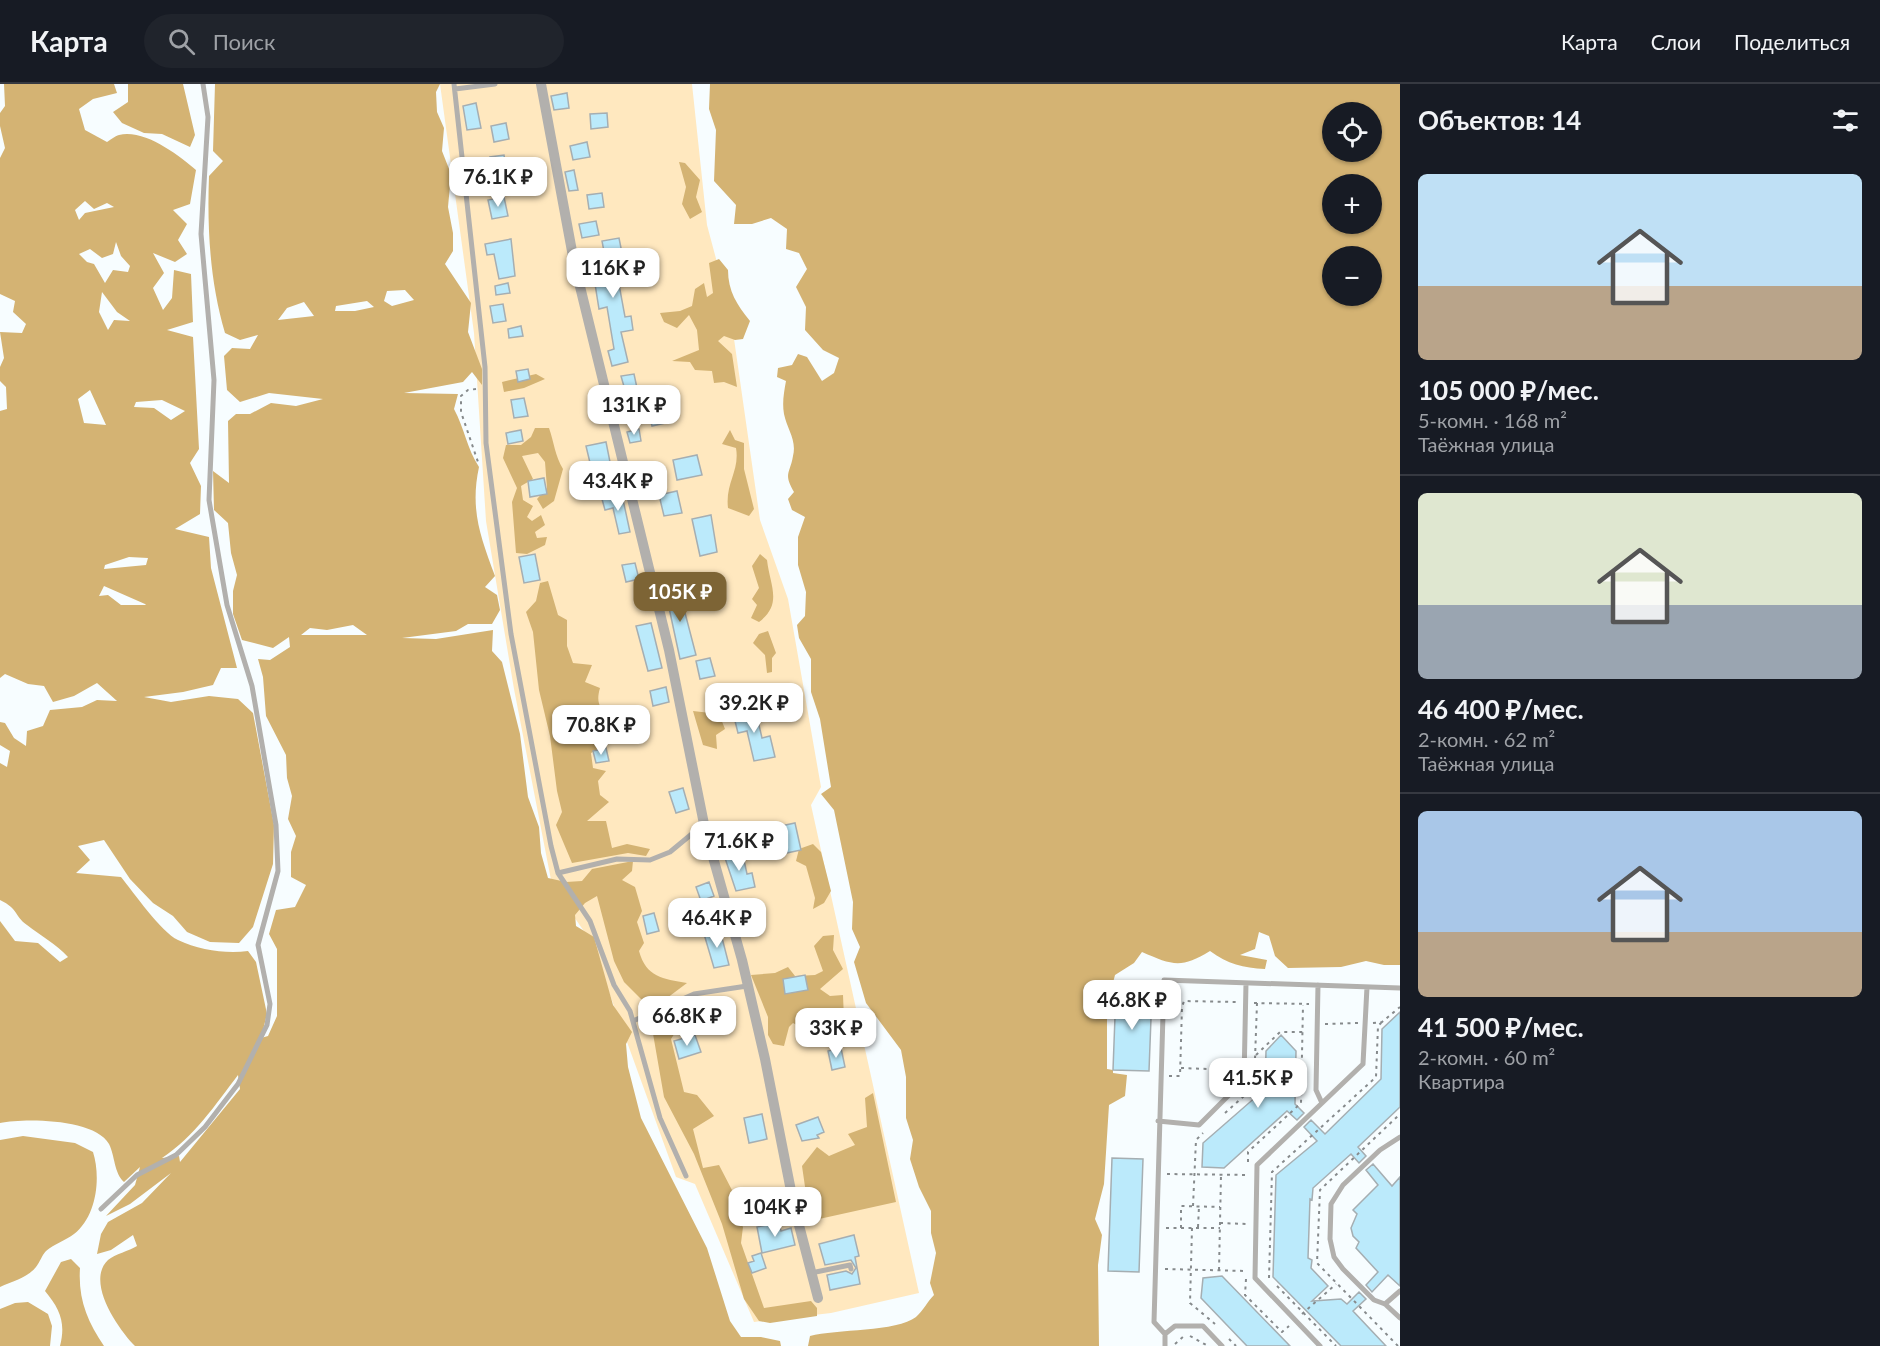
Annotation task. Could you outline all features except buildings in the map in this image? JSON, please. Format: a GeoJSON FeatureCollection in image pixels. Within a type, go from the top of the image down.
{"type":"FeatureCollection","features":[{"type":"Feature","properties":{"kind":"street"},"geometry":{"type":"LineString","coordinates":[[541,84],[574,262],[678,690],[705,829],[730,913],[765,1059],[794,1206],[818,1298]]}},
{"type":"Feature","properties":{"kind":"lane"},"geometry":{"type":"LineString","coordinates":[[101,1209],[137,1175],[176,1155],[205,1127],[243,1076],[267,1025],[270,1004],[258,945],[278,871],[276,825],[252,686],[227,605],[209,500],[213,380],[201,234],[208,117],[203,84]]}},
{"type":"Feature","properties":{"kind":"lane"},"geometry":{"type":"LineString","coordinates":[[495,84],[455,87],[487,391],[484,417],[491,489],[517,674],[558,873],[590,921],[610,976],[633,1021],[660,1118],[686,1176]]}},
{"type":"Feature","properties":{"kind":"lane"},"geometry":{"type":"LineString","coordinates":[[558,873],[616,859],[650,860],[670,852],[693,833],[705,829]]}},
{"type":"Feature","properties":{"kind":"lane"},"geometry":{"type":"LineString","coordinates":[[1165,1334],[1154,1322],[1158,1121],[1164,980],[1400,988]]}},
{"type":"Feature","properties":{"kind":"lane"},"geometry":{"type":"LineString","coordinates":[[1158,1121],[1199,1125],[1244,1080],[1246,983]]}},
{"type":"Feature","properties":{"kind":"lane"},"geometry":{"type":"LineString","coordinates":[[1318,985],[1316,1090],[1322,1103]]}},
{"type":"Feature","properties":{"kind":"lane"},"geometry":{"type":"LineString","coordinates":[[633,1021],[694,994],[747,986]]}},
{"type":"Feature","properties":{"kind":"lane"},"geometry":{"type":"LineString","coordinates":[[1318,1345],[1255,1278],[1257,1165],[1363,1064],[1367,987]]}},
{"type":"Feature","properties":{"kind":"lane"},"geometry":{"type":"LineString","coordinates":[[1400,1137],[1380,1150],[1343,1185],[1331,1204],[1330,1239],[1334,1257],[1374,1300],[1385,1304],[1400,1318]]}},
{"type":"Feature","properties":{"kind":"lane"},"geometry":{"type":"LineString","coordinates":[[777,1210],[794,1206]]}},
{"type":"Feature","properties":{"kind":"lane"},"geometry":{"type":"LineString","coordinates":[[811,1273],[850,1265],[851,1269]]}},
{"type":"Feature","properties":{"kind":"lane"},"geometry":{"type":"LineString","coordinates":[[1385,1304],[1400,1291]]}},
{"type":"Feature","properties":{"kind":"lane"},"geometry":{"type":"LineString","coordinates":[[1164,1346],[1165,1334],[1175,1326],[1203,1326],[1222,1346]]}},
{"type":"Feature","properties":{"kind":"path"},"geometry":{"type":"LineString","coordinates":[[487,391],[468,390],[461,396],[461,412],[479,465],[491,489]]}},
{"type":"Feature","properties":{"kind":"path"},"geometry":{"type":"LineString","coordinates":[[1164,1082],[1169,1076],[1180,1076],[1182,1007],[1185,1001],[1317,1003]]}},
{"type":"Feature","properties":{"kind":"path"},"geometry":{"type":"LineString","coordinates":[[1234,1002],[1237,1008]]}},
{"type":"Feature","properties":{"kind":"path"},"geometry":{"type":"LineString","coordinates":[[1248,1185],[1248,1152],[1301,1103],[1304,1004]]}},
{"type":"Feature","properties":{"kind":"path"},"geometry":{"type":"LineString","coordinates":[[1336,1346],[1268,1278],[1272,1172],[1376,1077],[1378,1026],[1400,1007]]}},
{"type":"Feature","properties":{"kind":"path"},"geometry":{"type":"LineString","coordinates":[[1304,1024],[1382,1022]]}},
{"type":"Feature","properties":{"kind":"path"},"geometry":{"type":"LineString","coordinates":[[1255,1055],[1280,1032],[1304,1032]]}},
{"type":"Feature","properties":{"kind":"path"},"geometry":{"type":"LineString","coordinates":[[1180,1068],[1234,1070],[1234,1078]]}},
{"type":"Feature","properties":{"kind":"path"},"geometry":{"type":"LineString","coordinates":[[1398,1346],[1317,1263],[1320,1190],[1400,1114]]}},
{"type":"Feature","properties":{"kind":"path"},"geometry":{"type":"LineString","coordinates":[[1191,1133],[1196,1140]]}},
{"type":"Feature","properties":{"kind":"path"},"geometry":{"type":"LineString","coordinates":[[1157,1174],[1257,1176]]}},
{"type":"Feature","properties":{"kind":"path"},"geometry":{"type":"LineString","coordinates":[[1219,1270],[1221,1175]]}},
{"type":"Feature","properties":{"kind":"path"},"geometry":{"type":"LineString","coordinates":[[1181,1228],[1181,1206],[1220,1207]]}},
{"type":"Feature","properties":{"kind":"path"},"geometry":{"type":"LineString","coordinates":[[1198,1228],[1199,1206]]}},
{"type":"Feature","properties":{"kind":"path"},"geometry":{"type":"LineString","coordinates":[[1247,1214],[1247,1224]]}},
{"type":"Feature","properties":{"kind":"path"},"geometry":{"type":"LineString","coordinates":[[1220,1223],[1256,1224]]}},
{"type":"Feature","properties":{"kind":"path"},"geometry":{"type":"LineString","coordinates":[[1161,1227],[1220,1228]]}},
{"type":"Feature","properties":{"kind":"path"},"geometry":{"type":"LineString","coordinates":[[1192,1228],[1190,1303],[1213,1321]]}},
{"type":"Feature","properties":{"kind":"path"},"geometry":{"type":"LineString","coordinates":[[1159,1269],[1255,1271]]}},
{"type":"Feature","properties":{"kind":"path"},"geometry":{"type":"LineString","coordinates":[[1246,1271],[1245,1295],[1282,1332],[1336,1284]]}},
{"type":"Feature","properties":{"kind":"path"},"geometry":{"type":"LineString","coordinates":[[1174,1346],[1184,1336],[1197,1338],[1208,1346]]}},
{"type":"Feature","properties":{"kind":"shaded area"},"geometry":{"type":"Polygon","coordinates":[[[4,84],[114,84],[117,93],[93,99],[79,109],[85,130],[107,142],[117,136],[129,134],[150,139],[196,170],[190,204],[173,210],[187,224],[178,240],[187,254],[175,262],[153,253],[164,273],[153,288],[163,310],[172,298],[174,270],[191,274],[193,322],[167,330],[193,337],[199,449],[190,463],[201,486],[200,514],[175,529],[209,537],[211,568],[237,668],[221,668],[213,685],[144,697],[171,702],[209,696],[238,699],[253,713],[274,825],[273,864],[253,927],[239,943],[210,942],[187,932],[173,916],[153,903],[130,879],[104,840],[78,846],[90,860],[76,873],[121,877],[156,921],[178,940],[213,950],[248,951],[256,962],[267,1014],[261,1038],[268,1036],[277,1016],[277,949],[269,934],[276,910],[295,907],[306,885],[291,877],[291,852],[296,836],[288,819],[292,796],[287,778],[286,755],[266,716],[263,677],[258,659],[270,660],[290,647],[289,637],[273,648],[242,640],[233,614],[233,591],[237,575],[231,553],[228,523],[214,510],[213,471],[229,483],[228,421],[236,414],[250,414],[271,403],[296,406],[323,399],[269,393],[240,402],[227,390],[224,356],[232,348],[250,349],[258,335],[240,340],[225,333],[216,294],[209,236],[209,176],[223,161],[213,151],[215,84],[440,84],[436,92],[437,112],[444,128],[442,151],[451,174],[448,207],[453,233],[453,251],[445,264],[471,303],[468,332],[482,369],[482,385],[472,372],[463,382],[404,393],[458,394],[454,409],[471,453],[479,467],[476,482],[476,509],[485,548],[495,576],[485,587],[497,595],[500,610],[492,624],[468,624],[456,631],[402,638],[436,639],[493,630],[492,651],[502,662],[520,734],[528,797],[539,827],[541,853],[548,878],[566,882],[582,881],[592,869],[633,861],[632,871],[622,880],[635,887],[642,911],[637,922],[644,943],[639,951],[642,960],[657,975],[687,983],[667,998],[642,1000],[624,982],[614,961],[597,896],[585,903],[575,915],[576,926],[594,937],[613,1005],[632,1032],[626,1044],[628,1067],[641,1118],[707,1248],[730,1321],[741,1337],[761,1337],[780,1341],[781,1346],[135,1346],[113,1318],[102,1293],[100,1280],[102,1269],[111,1258],[137,1246],[133,1235],[111,1250],[97,1254],[101,1234],[108,1222],[142,1203],[171,1173],[130,1204],[106,1216],[135,1185],[140,1167],[124,1182],[118,1174],[109,1144],[90,1129],[59,1122],[0,1123],[0,921],[15,941],[38,943],[60,962],[68,957],[23,922],[10,906],[0,900],[0,763],[7,767],[10,751],[0,745],[0,722],[5,723],[14,738],[26,746],[27,731],[43,726],[50,710],[82,707],[97,700],[117,701],[97,683],[74,696],[53,702],[44,686],[28,684],[5,674],[0,678],[0,411],[7,409],[6,387],[0,381],[0,367],[4,358],[0,332],[22,333],[26,324],[13,312],[15,301],[0,294],[0,158],[5,148],[0,126],[0,113],[5,106],[4,84]],[[85,201],[75,210],[79,220],[85,213],[114,207],[107,203],[94,209],[85,201]],[[116,242],[113,254],[102,258],[90,249],[79,254],[87,262],[94,264],[105,283],[113,270],[128,272],[130,266],[121,256],[116,242]],[[405,290],[387,291],[384,301],[392,306],[414,300],[405,290]],[[102,292],[99,312],[108,330],[114,320],[130,321],[117,312],[102,292]],[[367,301],[336,306],[335,311],[355,311],[374,307],[367,301]],[[304,302],[287,308],[278,320],[314,316],[304,302]],[[90,390],[78,399],[84,423],[106,425],[90,390]],[[162,400],[136,402],[134,407],[154,408],[171,420],[185,411],[162,400]],[[129,557],[105,565],[104,569],[146,565],[148,558],[129,557]],[[104,586],[99,596],[108,595],[121,605],[146,605],[104,586]],[[353,625],[327,630],[310,628],[301,635],[367,635],[353,625]],[[238,1075],[213,1109],[185,1140],[162,1158],[179,1156],[180,1162],[240,1089],[238,1075]]]}},
{"type":"Feature","properties":{"kind":"shaded area"},"geometry":{"type":"Polygon","coordinates":[[[128,84],[183,84],[195,135],[190,147],[162,134],[144,133],[122,123],[113,112],[128,102],[128,84]]]}},
{"type":"Feature","properties":{"kind":"shaded area"},"geometry":{"type":"Polygon","coordinates":[[[440,84],[692,84],[707,225],[730,311],[760,520],[788,599],[821,787],[811,805],[919,1293],[831,1313],[754,1322],[695,1184],[676,1177],[590,940],[552,885],[514,689],[486,521],[474,333],[440,84]]]}},
{"type":"Feature","properties":{"kind":"shaded area"},"geometry":{"type":"Polygon","coordinates":[[[710,84],[1400,84],[1400,965],[1384,965],[1366,961],[1341,967],[1288,968],[1275,956],[1269,936],[1259,932],[1255,949],[1240,955],[1267,960],[1265,969],[1236,964],[1210,951],[1184,963],[1161,960],[1142,952],[1134,963],[1115,975],[1107,1006],[1107,1069],[1113,1070],[1113,1073],[1127,1075],[1125,1096],[1109,1105],[1104,1184],[1095,1219],[1102,1235],[1098,1265],[1099,1346],[808,1346],[810,1336],[881,1328],[907,1322],[916,1317],[934,1295],[930,1283],[936,1253],[931,1233],[931,1211],[919,1187],[910,1159],[913,1140],[906,1118],[906,1077],[901,1050],[866,1003],[854,962],[860,947],[852,929],[853,902],[834,810],[821,794],[831,787],[820,719],[811,692],[811,659],[799,638],[797,625],[805,616],[806,592],[798,565],[798,537],[805,517],[792,510],[788,499],[794,492],[788,474],[794,445],[783,410],[786,381],[777,377],[778,368],[792,365],[798,354],[807,357],[822,381],[834,373],[839,358],[823,350],[805,330],[806,307],[796,287],[807,269],[799,253],[786,249],[787,229],[771,218],[752,224],[734,224],[736,205],[714,181],[716,130],[709,109],[710,84]]]}},
{"type":"Feature","properties":{"kind":"shaded area"},"geometry":{"type":"Polygon","coordinates":[[[679,162],[685,163],[700,180],[696,197],[702,212],[690,219],[682,204],[686,187],[679,162]]]}},
{"type":"Feature","properties":{"kind":"shaded area"},"geometry":{"type":"Polygon","coordinates":[[[719,259],[728,270],[734,297],[750,321],[743,339],[735,340],[724,336],[718,341],[732,354],[737,387],[724,382],[714,383],[712,371],[695,370],[690,362],[672,361],[699,350],[697,330],[689,315],[677,328],[664,322],[660,313],[680,311],[692,306],[695,289],[704,283],[707,297],[713,293],[709,263],[719,259]]]}},
{"type":"Feature","properties":{"kind":"shaded area"},"geometry":{"type":"Polygon","coordinates":[[[536,374],[545,379],[524,388],[504,392],[502,382],[536,374]]]}},
{"type":"Feature","properties":{"kind":"shaded area"},"geometry":{"type":"Polygon","coordinates":[[[535,428],[549,428],[563,469],[554,501],[543,509],[537,499],[547,488],[545,462],[538,453],[522,456],[533,479],[521,486],[523,500],[533,506],[527,517],[532,521],[541,515],[545,525],[535,532],[537,538],[547,537],[545,545],[527,554],[516,553],[512,502],[517,488],[503,458],[506,445],[521,445],[531,437],[535,428]]]}},
{"type":"Feature","properties":{"kind":"shaded area"},"geometry":{"type":"Polygon","coordinates":[[[730,430],[735,440],[744,443],[744,469],[754,509],[749,516],[728,508],[729,491],[737,456],[736,448],[722,444],[730,430]]]}},
{"type":"Feature","properties":{"kind":"shaded area"},"geometry":{"type":"Polygon","coordinates":[[[760,554],[767,560],[773,601],[771,608],[759,622],[751,618],[757,605],[752,599],[759,588],[752,566],[760,554]]]}},
{"type":"Feature","properties":{"kind":"shaded area"},"geometry":{"type":"Polygon","coordinates":[[[548,581],[558,615],[567,620],[567,646],[573,663],[592,665],[585,682],[600,688],[599,704],[609,718],[590,727],[592,739],[613,740],[591,753],[593,768],[606,771],[598,781],[600,795],[609,802],[587,821],[606,821],[612,848],[627,844],[650,849],[646,856],[628,853],[572,863],[556,825],[562,812],[550,736],[539,690],[533,632],[526,612],[536,601],[540,583],[548,581]]]}},
{"type":"Feature","properties":{"kind":"shaded area"},"geometry":{"type":"Polygon","coordinates":[[[768,631],[776,653],[772,658],[772,672],[767,673],[765,655],[753,643],[759,634],[768,631]]]}},
{"type":"Feature","properties":{"kind":"shaded area"},"geometry":{"type":"Polygon","coordinates":[[[693,711],[719,714],[725,729],[716,735],[717,749],[703,745],[693,711]]]}},
{"type":"Feature","properties":{"kind":"shaded area"},"geometry":{"type":"Polygon","coordinates":[[[729,832],[746,843],[730,852],[721,842],[729,832]]]}},
{"type":"Feature","properties":{"kind":"shaded area"},"geometry":{"type":"Polygon","coordinates":[[[813,844],[821,852],[831,891],[824,903],[813,909],[815,898],[806,866],[796,861],[799,849],[813,844]]]}},
{"type":"Feature","properties":{"kind":"shaded area"},"geometry":{"type":"Polygon","coordinates":[[[834,935],[833,950],[843,969],[820,989],[830,996],[843,995],[844,1019],[830,1019],[808,1031],[793,1023],[789,1027],[784,1046],[773,1044],[768,1035],[768,1017],[751,975],[775,973],[788,967],[795,976],[815,975],[823,971],[814,946],[823,936],[834,935]]]}},
{"type":"Feature","properties":{"kind":"shaded area"},"geometry":{"type":"Polygon","coordinates":[[[697,1003],[706,1010],[700,1016],[701,1022],[693,1027],[680,1025],[671,1039],[684,1092],[697,1095],[714,1116],[693,1129],[703,1168],[719,1165],[734,1194],[735,1215],[743,1227],[741,1243],[764,1308],[811,1301],[817,1308],[817,1316],[770,1323],[759,1321],[744,1299],[722,1224],[694,1154],[664,1097],[652,1028],[670,1010],[697,1003]]]}},
{"type":"Feature","properties":{"kind":"shaded area"},"geometry":{"type":"Polygon","coordinates":[[[873,1093],[896,1202],[810,1221],[802,1166],[817,1147],[829,1156],[855,1145],[848,1134],[867,1127],[865,1098],[873,1093]]]}},
{"type":"Feature","properties":{"kind":"shaded area"},"geometry":{"type":"Polygon","coordinates":[[[23,1136],[75,1143],[93,1152],[97,1184],[92,1207],[82,1226],[74,1234],[46,1251],[36,1267],[28,1274],[0,1287],[0,1140],[23,1136]]]}},
{"type":"Feature","properties":{"kind":"shaded area"},"geometry":{"type":"Polygon","coordinates":[[[71,1259],[80,1268],[82,1300],[93,1328],[104,1346],[60,1346],[62,1323],[55,1304],[45,1291],[61,1262],[71,1259]]]}},
{"type":"Feature","properties":{"kind":"shaded area"},"geometry":{"type":"Polygon","coordinates":[[[28,1302],[48,1314],[52,1326],[50,1346],[0,1346],[0,1309],[15,1303],[28,1302]]]}}]}
